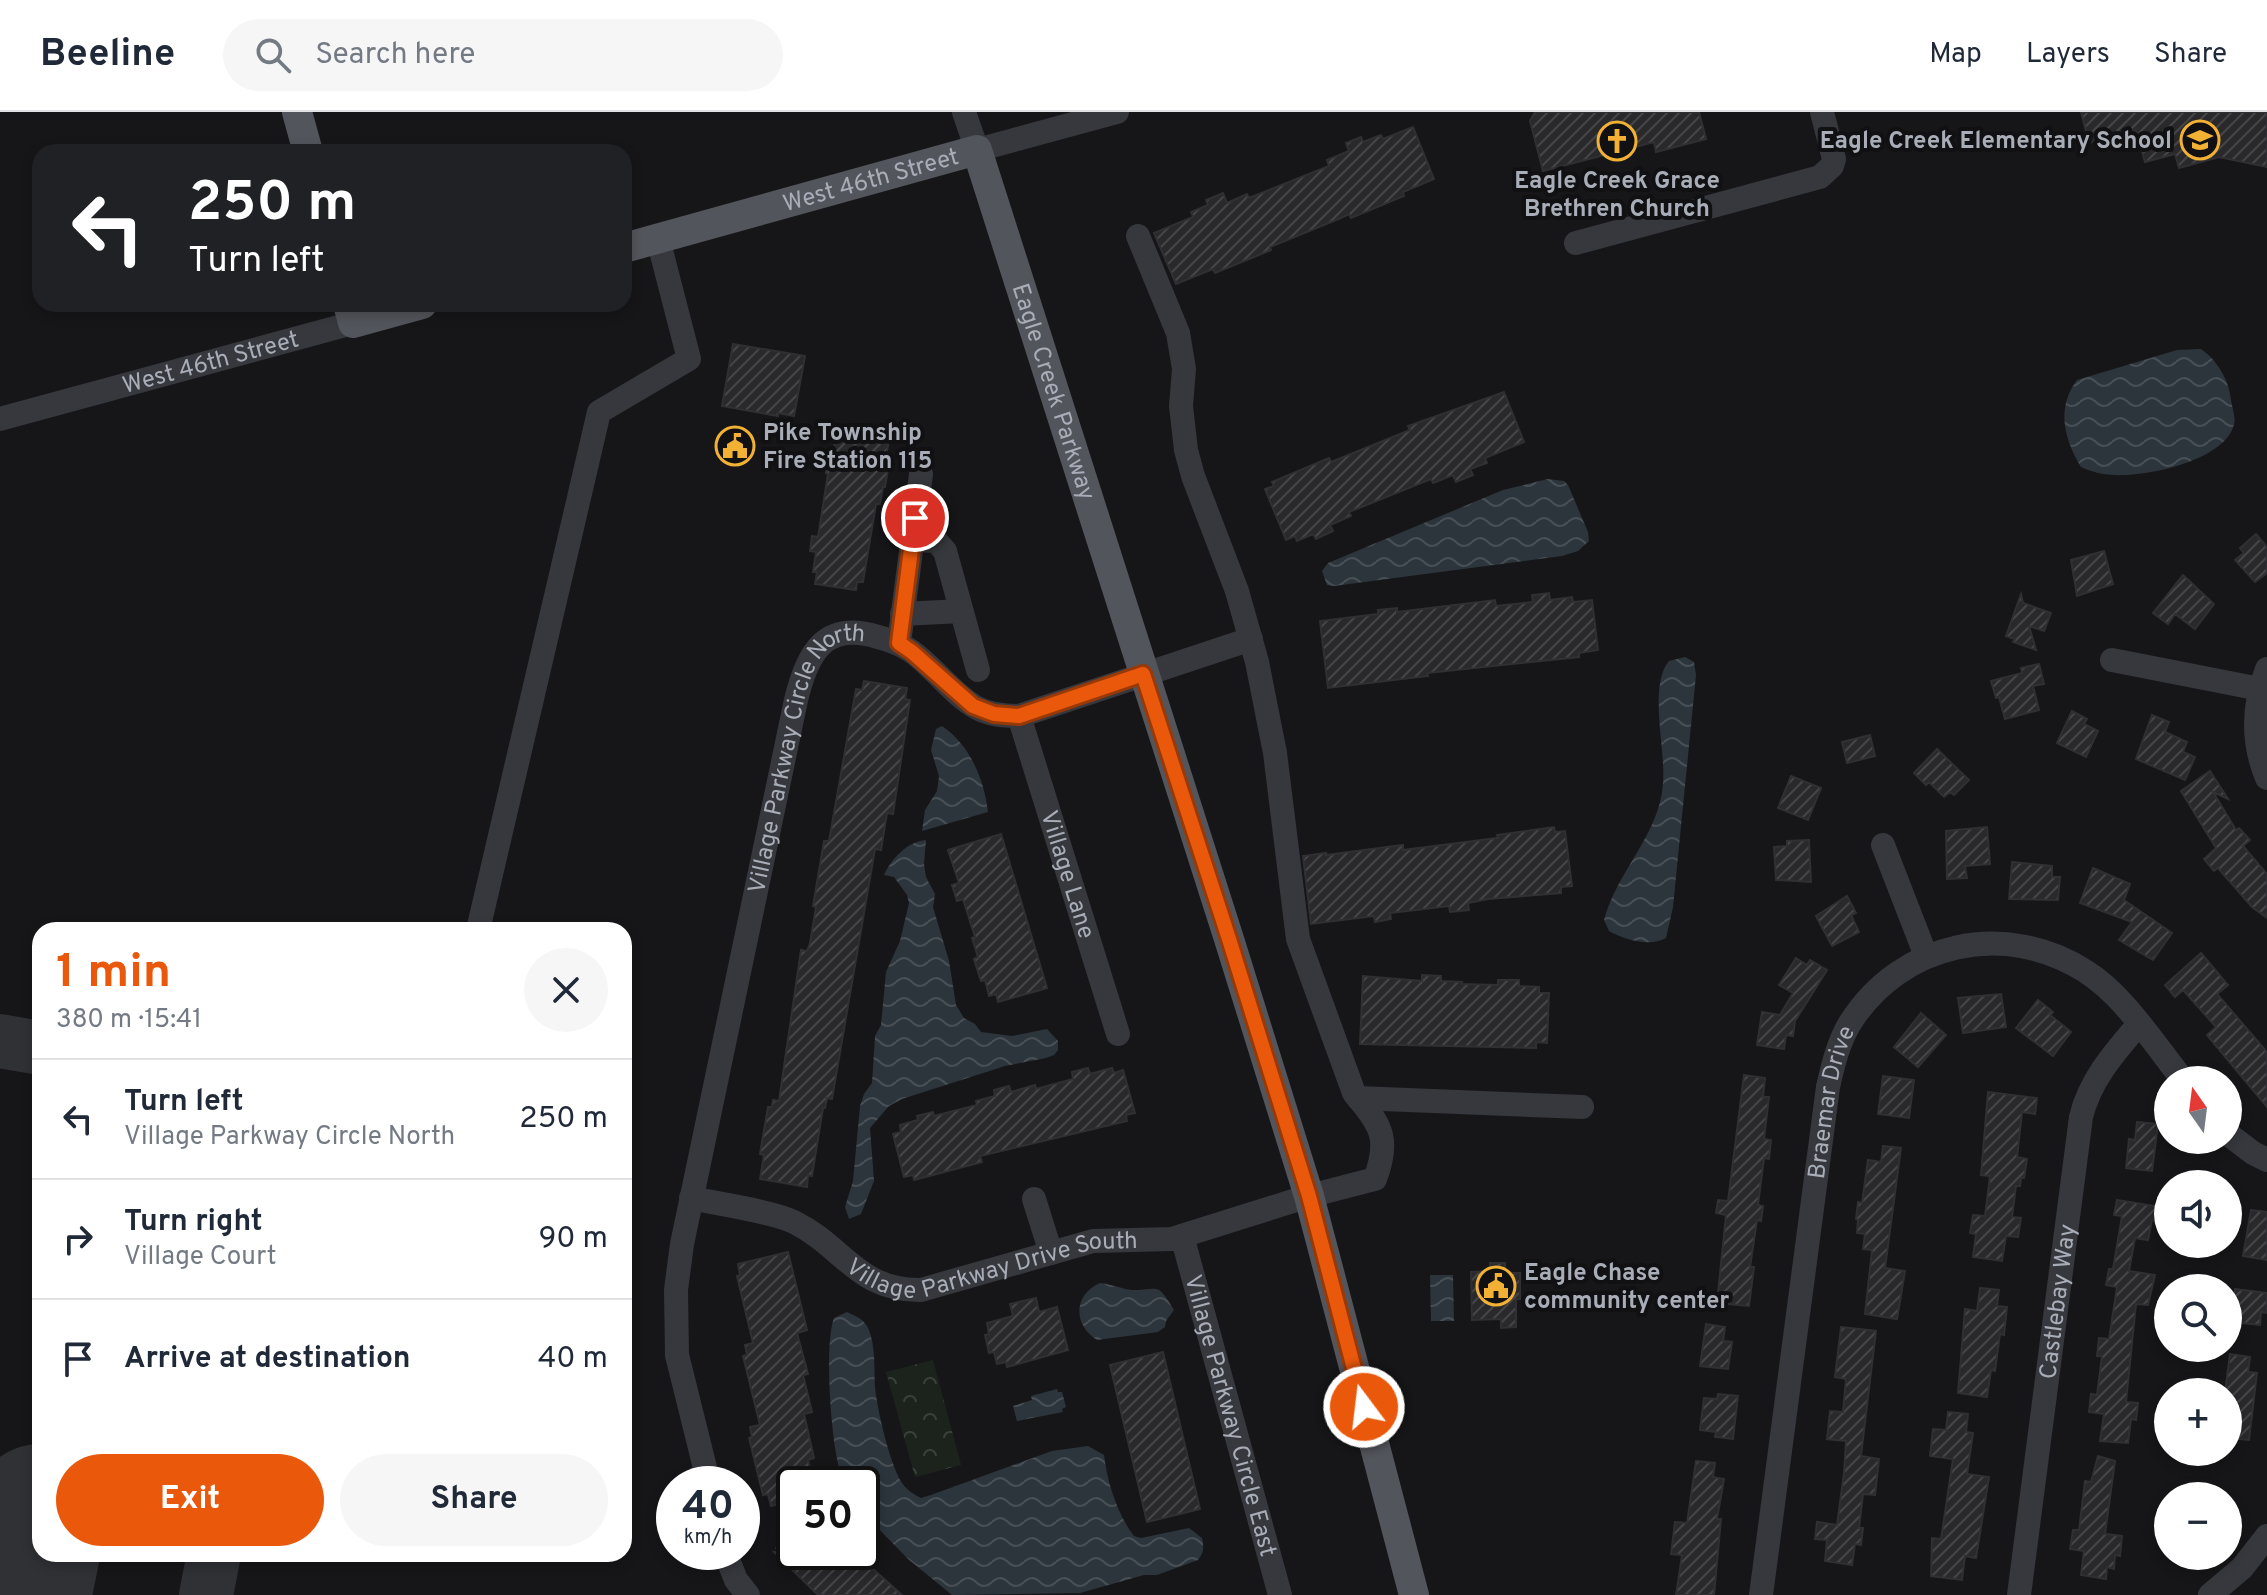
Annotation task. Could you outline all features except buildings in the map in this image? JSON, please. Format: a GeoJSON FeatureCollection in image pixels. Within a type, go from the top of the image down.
{"type":"FeatureCollection","features":[{"type":"Feature","properties":{"kind":"main road"},"geometry":{"type":"LineString","coordinates":[[297,112],[306,144]]}},
{"type":"Feature","properties":{"kind":"main road","name":"West 46th Street"},"geometry":{"type":"LineString","coordinates":[[632,246],[977,150]]}},
{"type":"Feature","properties":{"kind":"main road","name":"Eagle Creek Parkway"},"geometry":{"type":"LineString","coordinates":[[977,150],[1309,1196],[1414,1595]]}},
{"type":"Feature","properties":{"kind":"street","name":"Eagle Creek Parkway"},"geometry":{"type":"LineString","coordinates":[[964,112],[977,150]]}},
{"type":"Feature","properties":{"kind":"street","name":"West 46th Street"},"geometry":{"type":"LineString","coordinates":[[977,150],[1117,112]]}},
{"type":"Feature","properties":{"kind":"street"},"geometry":{"type":"LineString","coordinates":[[1576,243],[1828,173],[1834,159],[1822,112]]}},
{"type":"Feature","properties":{"kind":"street"},"geometry":{"type":"LineString","coordinates":[[1138,236],[1179,339],[1184,369],[1182,426],[1190,466],[1226,560],[1251,639],[1272,734],[1298,939],[1358,1098],[1377,1121],[1383,1137],[1375,1179],[1309,1196]]}},
{"type":"Feature","properties":{"kind":"street"},"geometry":{"type":"LineString","coordinates":[[480,922],[599,412],[689,359],[658,239]]}},
{"type":"Feature","properties":{"kind":"street","name":"West 46th Street"},"geometry":{"type":"LineString","coordinates":[[0,419],[351,314]]}},
{"type":"Feature","properties":{"kind":"street"},"geometry":{"type":"LineString","coordinates":[[899,643],[921,474]]}},
{"type":"Feature","properties":{"kind":"street"},"geometry":{"type":"LineString","coordinates":[[912,540],[936,541],[945,551],[978,670]]}},
{"type":"Feature","properties":{"kind":"street"},"geometry":{"type":"LineString","coordinates":[[902,614],[961,611]]}},
{"type":"Feature","properties":{"kind":"street","name":"Village Parkway Circle North"},"geometry":{"type":"LineString","coordinates":[[705,1466],[677,1355],[677,1281],[691,1198],[804,669],[818,647],[834,635],[857,631],[899,643],[973,706],[994,714],[1019,716],[1143,674]]}},
{"type":"Feature","properties":{"kind":"street"},"geometry":{"type":"LineString","coordinates":[[1143,674],[1251,639]]}},
{"type":"Feature","properties":{"kind":"street"},"geometry":{"type":"LineString","coordinates":[[2112,660],[2263,679],[2256,735],[2267,778]]}},
{"type":"Feature","properties":{"kind":"street","name":"Village Lane"},"geometry":{"type":"LineString","coordinates":[[1019,716],[1118,1034]]}},
{"type":"Feature","properties":{"kind":"street"},"geometry":{"type":"LineString","coordinates":[[1883,845],[1926,956]]}},
{"type":"Feature","properties":{"kind":"street","name":"Braemar Drive"},"geometry":{"type":"LineString","coordinates":[[1761,1595],[1828,1087],[1834,1059],[1850,1024],[1872,994],[1893,975],[1926,956],[1962,945],[2009,943],[2046,951],[2103,984],[2172,1066]]}},
{"type":"Feature","properties":{"kind":"street","name":"Castlebay Way"},"geometry":{"type":"LineString","coordinates":[[2019,1595],[2081,1117],[2088,1092],[2098,1075],[2138,1025]]}},
{"type":"Feature","properties":{"kind":"street"},"geometry":{"type":"LineString","coordinates":[[1358,1098],[1582,1107]]}},
{"type":"Feature","properties":{"kind":"street"},"geometry":{"type":"LineString","coordinates":[[2242,1145],[2267,1160]]}},
{"type":"Feature","properties":{"kind":"street","name":"Village Parkway Drive South"},"geometry":{"type":"LineString","coordinates":[[691,1198],[787,1219],[815,1233],[881,1286],[921,1290],[1093,1241],[1123,1238],[1159,1240],[1182,1236],[1309,1196]]}},
{"type":"Feature","properties":{"kind":"street"},"geometry":{"type":"LineString","coordinates":[[1034,1199],[1051,1253]]}},
{"type":"Feature","properties":{"kind":"street","name":"Village Parkway Circle East"},"geometry":{"type":"LineString","coordinates":[[1182,1236],[1280,1595]]}},
{"type":"Feature","properties":{"kind":"street"},"geometry":{"type":"LineString","coordinates":[[2226,1590],[2267,1536]]}},
{"type":"Feature","properties":{"kind":"street"},"geometry":{"type":"LineString","coordinates":[[732,1570],[748,1595]]}},
{"type":"Feature","properties":{"kind":"green space"},"geometry":{"type":"Polygon","coordinates":[[[933,1360],[961,1465],[915,1477],[886,1372],[933,1360]]]}},
{"type":"Feature","properties":{"kind":"water"},"geometry":{"type":"Polygon","coordinates":[[[2201,349],[2225,378],[2235,419],[2227,437],[2215,449],[2178,466],[2137,474],[2098,473],[2081,467],[2070,446],[2065,424],[2066,401],[2077,380],[2177,350],[2201,349]]]}},
{"type":"Feature","properties":{"kind":"water"},"geometry":{"type":"Polygon","coordinates":[[[1548,479],[1564,481],[1568,485],[1588,532],[1589,541],[1578,551],[1562,556],[1327,585],[1322,571],[1328,563],[1503,490],[1548,479]]]}},
{"type":"Feature","properties":{"kind":"water"},"geometry":{"type":"Polygon","coordinates":[[[1685,657],[1694,662],[1696,675],[1673,907],[1666,938],[1652,942],[1637,941],[1609,931],[1604,920],[1660,802],[1663,769],[1660,686],[1669,661],[1685,657]]]}},
{"type":"Feature","properties":{"kind":"water"},"geometry":{"type":"Polygon","coordinates":[[[942,726],[960,743],[974,764],[988,812],[922,831],[925,810],[937,791],[939,776],[931,750],[936,729],[942,726]]]}},
{"type":"Feature","properties":{"kind":"water"},"geometry":{"type":"Polygon","coordinates":[[[926,840],[926,877],[935,894],[933,907],[949,961],[956,1005],[964,1018],[981,1032],[1012,1036],[1047,1029],[1058,1041],[1058,1050],[1046,1058],[1005,1066],[889,1106],[870,1128],[874,1181],[861,1214],[849,1219],[845,1207],[853,1181],[860,1106],[872,1083],[875,1036],[881,1025],[886,972],[900,941],[909,903],[894,877],[884,875],[901,852],[926,840]]]}},
{"type":"Feature","properties":{"kind":"water"},"geometry":{"type":"Polygon","coordinates":[[[1430,1275],[1453,1275],[1454,1321],[1431,1321],[1430,1275]]]}},
{"type":"Feature","properties":{"kind":"water"},"geometry":{"type":"Polygon","coordinates":[[[1100,1283],[1132,1290],[1156,1289],[1164,1294],[1174,1310],[1165,1327],[1158,1332],[1097,1340],[1084,1326],[1079,1310],[1085,1295],[1100,1283]]]}},
{"type":"Feature","properties":{"kind":"water"},"geometry":{"type":"Polygon","coordinates":[[[847,1312],[867,1326],[873,1348],[876,1397],[885,1436],[897,1475],[913,1493],[921,1498],[1052,1451],[1088,1446],[1104,1455],[1114,1497],[1134,1536],[1141,1538],[1189,1528],[1202,1538],[1203,1550],[1198,1560],[1157,1575],[1144,1575],[1080,1593],[952,1595],[908,1559],[880,1530],[880,1466],[839,1466],[831,1414],[829,1369],[834,1318],[847,1312]]]}},
{"type":"Feature","properties":{"kind":"water"},"geometry":{"type":"Polygon","coordinates":[[[1057,1389],[1062,1392],[1066,1407],[1062,1409],[1063,1412],[1017,1421],[1013,1406],[1032,1400],[1031,1396],[1057,1389]]]}},
{"type":"Feature","properties":{"kind":"taxiway"},"geometry":{"type":"LineString","coordinates":[[0,1041],[32,1047]]}},
{"type":"Feature","properties":{"kind":"taxiway"},"geometry":{"type":"LineString","coordinates":[[0,1497],[32,1504]]}},
{"type":"Feature","properties":{"kind":"taxiway"},"geometry":{"type":"LineString","coordinates":[[206,1595],[212,1562]]}},
{"type":"Feature","properties":{"kind":"runway"},"geometry":{"type":"LineString","coordinates":[[23,1595],[32,1551]]}},
{"type":"Feature","properties":{"kind":"place","name":"Eagle Creek Elementary School"},"geometry":{"type":"Point","coordinates":[2200,140]}},
{"type":"Feature","properties":{"kind":"place","name":"Eagle Creek Grace Brethren Church"},"geometry":{"type":"Point","coordinates":[1617,141]}},
{"type":"Feature","properties":{"kind":"place","name":"Pike Township Fire Station 115"},"geometry":{"type":"Point","coordinates":[735,446]}},
{"type":"Feature","properties":{"kind":"place","name":"Eagle Chase community center"},"geometry":{"type":"Point","coordinates":[1496,1286]}},
{"type":"Feature","properties":{"kind":"route"},"geometry":{"type":"LineString","coordinates":[[915,518],[899,643],[973,706],[994,714],[1019,716],[1143,674],[1309,1196],[1364,1407]]}}]}
